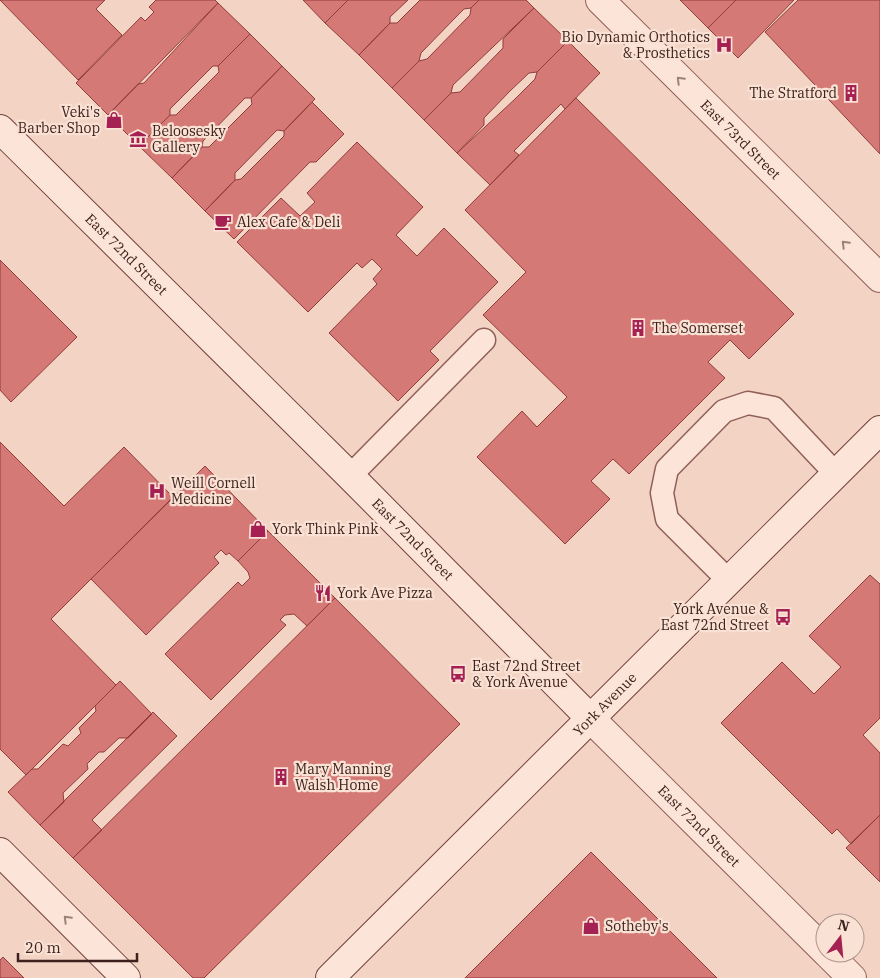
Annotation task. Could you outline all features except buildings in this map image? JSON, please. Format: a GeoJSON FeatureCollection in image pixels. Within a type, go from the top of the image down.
{"type":"FeatureCollection","features":[{"type":"Feature","properties":{"kind":"main road","name":"East 73rd Street"},"geometry":{"type":"LineString","coordinates":[[600,0],[880,278]]}},
{"type":"Feature","properties":{"kind":"main road","name":"East 72nd Street"},"geometry":{"type":"LineString","coordinates":[[0,129],[815,941]]}},
{"type":"Feature","properties":{"kind":"main road","name":"York Avenue"},"geometry":{"type":"LineString","coordinates":[[330,978],[880,430]]}},
{"type":"Feature","properties":{"kind":"main road"},"geometry":{"type":"LineString","coordinates":[[0,852],[126,978]]}},
{"type":"Feature","properties":{"kind":"main road","name":"East 72nd Street"},"geometry":{"type":"LineString","coordinates":[[837,963],[852,978]]}},
{"type":"Feature","properties":{"kind":"lane"},"geometry":{"type":"LineString","coordinates":[[350,476],[484,340]]}},
{"type":"Feature","properties":{"kind":"lane"},"geometry":{"type":"LineString","coordinates":[[729,581],[668,518],[662,493],[667,469],[724,411],[748,402],[774,408],[836,474]]}},
{"type":"Feature","properties":{"kind":"place","name":"Bio Dynamic Orthotics & Prosthetics"},"geometry":{"type":"Point","coordinates":[724,45]}},
{"type":"Feature","properties":{"kind":"place","name":"The Stratford"},"geometry":{"type":"Point","coordinates":[851,93]}},
{"type":"Feature","properties":{"kind":"place","name":"Veki's Barber Shop"},"geometry":{"type":"Point","coordinates":[114,120]}},
{"type":"Feature","properties":{"kind":"place","name":"Beloosesky Gallery"},"geometry":{"type":"Point","coordinates":[138,139]}},
{"type":"Feature","properties":{"kind":"place","name":"Alex Cafe & Deli"},"geometry":{"type":"Point","coordinates":[223,222]}},
{"type":"Feature","properties":{"kind":"place","name":"The Somerset"},"geometry":{"type":"Point","coordinates":[638,328]}},
{"type":"Feature","properties":{"kind":"place","name":"Weill Cornell Medicine"},"geometry":{"type":"Point","coordinates":[157,491]}},
{"type":"Feature","properties":{"kind":"place","name":"York Think Pink"},"geometry":{"type":"Point","coordinates":[258,529]}},
{"type":"Feature","properties":{"kind":"place","name":"York Ave Pizza"},"geometry":{"type":"Point","coordinates":[323,593]}},
{"type":"Feature","properties":{"kind":"place","name":"York Avenue & East 72nd Street"},"geometry":{"type":"Point","coordinates":[783,617]}},
{"type":"Feature","properties":{"kind":"place","name":"East 72nd Street & York Avenue"},"geometry":{"type":"Point","coordinates":[458,674]}},
{"type":"Feature","properties":{"kind":"place","name":"Mary Manning Walsh Home"},"geometry":{"type":"Point","coordinates":[281,777]}},
{"type":"Feature","properties":{"kind":"place","name":"Sotheby's"},"geometry":{"type":"Point","coordinates":[591,926]}}]}
